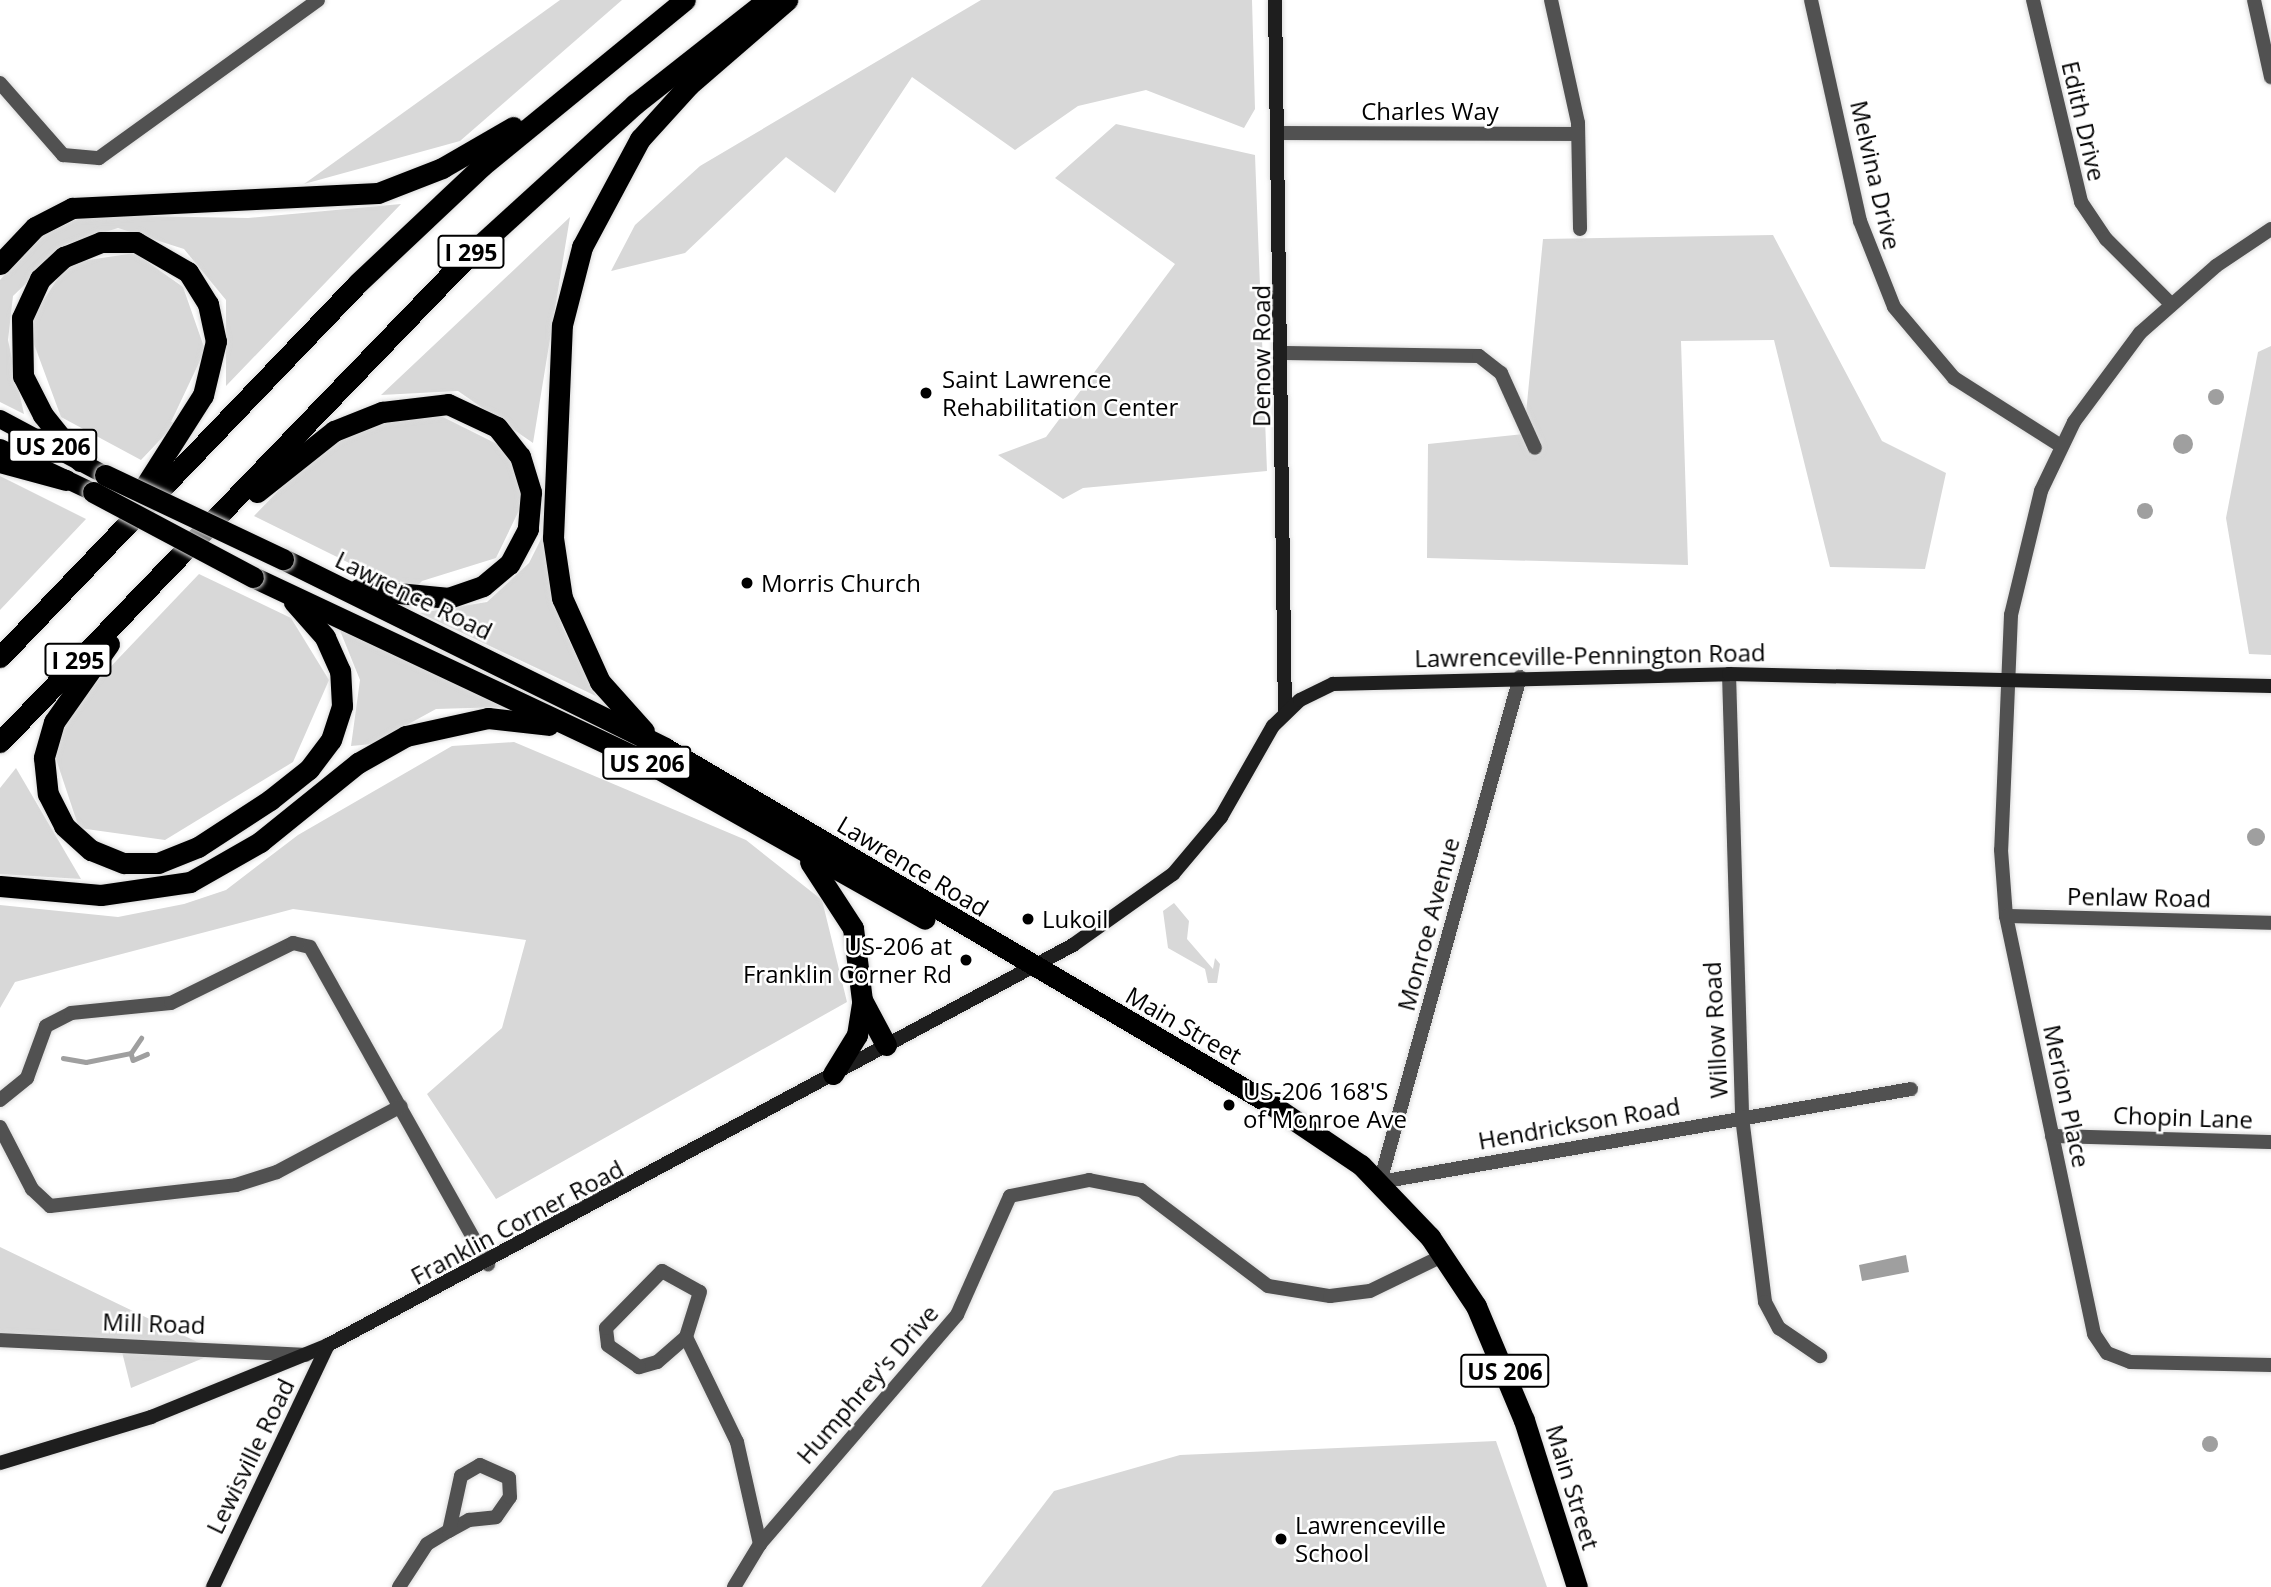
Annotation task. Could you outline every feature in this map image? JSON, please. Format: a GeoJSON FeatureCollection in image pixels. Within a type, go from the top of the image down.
{"type":"FeatureCollection","features":[{"type":"Feature","properties":{"kind":"highway","name":"I 295"},"geometry":{"type":"LineString","coordinates":[[0,657],[119,529],[367,274],[552,106],[685,0]]}},
{"type":"Feature","properties":{"kind":"highway","name":"I 295"},"geometry":{"type":"LineString","coordinates":[[0,742],[468,256],[635,104],[767,0]]}},
{"type":"Feature","properties":{"kind":"highway"},"geometry":{"type":"LineString","coordinates":[[665,748],[600,682],[562,598],[553,538],[562,325],[582,247],[640,139],[689,85],[787,0]]}},
{"type":"Feature","properties":{"kind":"highway"},"geometry":{"type":"LineString","coordinates":[[0,264],[35,227],[93,204],[378,193],[442,169],[552,106]]}},
{"type":"Feature","properties":{"kind":"highway"},"geometry":{"type":"LineString","coordinates":[[80,461],[43,415],[23,376],[22,318],[40,279],[64,257],[101,242],[136,242],[188,272],[208,304],[216,341],[203,395],[119,529]]}},
{"type":"Feature","properties":{"kind":"highway"},"geometry":{"type":"LineString","coordinates":[[201,531],[310,447],[382,412],[448,404],[481,416],[510,440],[527,472],[531,511],[521,547],[497,576],[473,591],[429,600],[323,580]]}},
{"type":"Feature","properties":{"kind":"highway"},"geometry":{"type":"LineString","coordinates":[[0,462],[66,480]]}},
{"type":"Feature","properties":{"kind":"highway","name":"Lawrence Road"},"geometry":{"type":"LineString","coordinates":[[99,484],[283,559],[665,748],[1032,968]]}},
{"type":"Feature","properties":{"kind":"highway","name":"Lawrence Road"},"geometry":{"type":"LineString","coordinates":[[99,484],[254,577],[652,765],[801,852],[1032,968]]}},
{"type":"Feature","properties":{"kind":"highway"},"geometry":{"type":"LineString","coordinates":[[0,642],[80,570]]}},
{"type":"Feature","properties":{"kind":"highway"},"geometry":{"type":"LineString","coordinates":[[156,578],[60,711],[44,758],[48,794],[64,826],[91,850],[124,863],[158,863],[198,847],[309,769],[331,740],[342,706],[340,671],[325,637],[282,591]]}},
{"type":"Feature","properties":{"kind":"highway"},"geometry":{"type":"LineString","coordinates":[[0,886],[101,895],[190,882],[260,842],[381,748],[460,721],[544,724],[652,765]]}},
{"type":"Feature","properties":{"kind":"highway"},"geometry":{"type":"LineString","coordinates":[[801,852],[853,928],[862,1000],[857,1035],[833,1074]]}},
{"type":"Feature","properties":{"kind":"highway","name":"Main Street"},"geometry":{"type":"LineString","coordinates":[[1032,968],[1272,1105],[1380,1182],[1444,1255],[1504,1368],[1577,1587]]}},
{"type":"Feature","properties":{"kind":"highway"},"geometry":{"type":"LineString","coordinates":[[862,1000],[886,1045]]}},
{"type":"Feature","properties":{"kind":"main road","name":"Lawrence Road"},"geometry":{"type":"LineString","coordinates":[[0,419],[80,461],[99,484]]}},
{"type":"Feature","properties":{"kind":"main road","name":"Lawrence Road"},"geometry":{"type":"LineString","coordinates":[[0,448],[66,480],[99,484]]}},
{"type":"Feature","properties":{"kind":"street"},"geometry":{"type":"LineString","coordinates":[[0,83],[63,155],[87,161],[108,152],[318,0]]}},
{"type":"Feature","properties":{"kind":"street","name":"Denow Road"},"geometry":{"type":"LineString","coordinates":[[1275,0],[1282,133],[1285,712]]}},
{"type":"Feature","properties":{"kind":"street"},"geometry":{"type":"LineString","coordinates":[[1551,0],[1572,78],[1578,134],[1580,229]]}},
{"type":"Feature","properties":{"kind":"street","name":"Melvina Drive"},"geometry":{"type":"LineString","coordinates":[[1811,0],[1860,221],[1894,307],[1954,378],[2061,446]]}},
{"type":"Feature","properties":{"kind":"street","name":"Edith Drive"},"geometry":{"type":"LineString","coordinates":[[2033,0],[2081,202],[2106,239],[2171,303]]}},
{"type":"Feature","properties":{"kind":"street"},"geometry":{"type":"LineString","coordinates":[[2254,0],[2271,77]]}},
{"type":"Feature","properties":{"kind":"street","name":"Charles Way"},"geometry":{"type":"LineString","coordinates":[[1282,133],[1578,134]]}},
{"type":"Feature","properties":{"kind":"street","name":"Merion Place"},"geometry":{"type":"LineString","coordinates":[[2271,229],[2171,303],[2117,359],[2061,446],[2017,573],[2008,677],[2001,850],[2006,916],[2094,1334],[2107,1353],[2130,1362],[2271,1365]]}},
{"type":"Feature","properties":{"kind":"street"},"geometry":{"type":"LineString","coordinates":[[1285,353],[1479,356],[1501,373],[1535,448]]}},
{"type":"Feature","properties":{"kind":"street","name":"Lawrenceville-Pennington Road"},"geometry":{"type":"LineString","coordinates":[[1032,968],[1126,911],[1173,874],[1221,817],[1285,712],[1316,691],[1352,681],[1729,674],[2008,677],[2271,686]]}},
{"type":"Feature","properties":{"kind":"street","name":"Willow Road"},"geometry":{"type":"LineString","coordinates":[[1729,674],[1742,1117],[1765,1302],[1779,1328],[1820,1356]]}},
{"type":"Feature","properties":{"kind":"street","name":"Monroe Avenue"},"geometry":{"type":"LineString","coordinates":[[1380,1182],[1520,677]]}},
{"type":"Feature","properties":{"kind":"street","name":"Penlaw Road"},"geometry":{"type":"LineString","coordinates":[[2006,916],[2271,923]]}},
{"type":"Feature","properties":{"kind":"street"},"geometry":{"type":"LineString","coordinates":[[0,1100],[27,1078],[46,1026],[71,1013],[171,1003],[293,943],[310,947],[488,1264]]}},
{"type":"Feature","properties":{"kind":"street","name":"Franklin Corner Road"},"geometry":{"type":"LineString","coordinates":[[0,1464],[151,1417],[328,1345],[488,1264],[886,1045],[1032,968]]}},
{"type":"Feature","properties":{"kind":"street","name":"Hendrickson Road"},"geometry":{"type":"LineString","coordinates":[[1380,1182],[1911,1089]]}},
{"type":"Feature","properties":{"kind":"street"},"geometry":{"type":"LineString","coordinates":[[0,1128],[32,1189],[50,1206],[236,1185],[277,1172],[401,1106]]}},
{"type":"Feature","properties":{"kind":"street","name":"Chopin Lane"},"geometry":{"type":"LineString","coordinates":[[2052,1136],[2271,1142]]}},
{"type":"Feature","properties":{"kind":"street","name":"Humphrey's Drive"},"geometry":{"type":"LineString","coordinates":[[734,1587],[760,1544],[957,1315],[1010,1196],[1089,1180],[1141,1190],[1268,1286],[1330,1296],[1370,1291],[1444,1255]]}},
{"type":"Feature","properties":{"kind":"street"},"geometry":{"type":"LineString","coordinates":[[685,1337],[657,1362],[639,1367],[608,1345],[606,1328],[662,1270],[700,1292],[685,1337],[737,1442],[760,1544]]}},
{"type":"Feature","properties":{"kind":"street","name":"Mill Road"},"geometry":{"type":"LineString","coordinates":[[0,1340],[306,1354]]}},
{"type":"Feature","properties":{"kind":"street","name":"Lewisville Road"},"geometry":{"type":"LineString","coordinates":[[213,1587],[328,1345]]}},
{"type":"Feature","properties":{"kind":"street"},"geometry":{"type":"LineString","coordinates":[[399,1587],[427,1544],[449,1531],[496,1517],[510,1497],[509,1478],[480,1465],[461,1476],[451,1502],[449,1531]]}},
{"type":"Feature","properties":{"kind":"shaded area"},"geometry":{"type":"Polygon","coordinates":[[[560,0],[622,0],[460,141],[304,184],[560,0]]]}},
{"type":"Feature","properties":{"kind":"shaded area"},"geometry":{"type":"Polygon","coordinates":[[[981,0],[1252,0],[1255,109],[1244,128],[1146,90],[1078,106],[1015,150],[912,77],[835,193],[786,157],[685,253],[611,271],[635,225],[700,166],[981,0]]]}},
{"type":"Feature","properties":{"kind":"shaded area"},"geometry":{"type":"Polygon","coordinates":[[[1116,124],[1255,155],[1267,471],[1083,488],[1063,499],[998,455],[1046,437],[1175,264],[1055,178],[1116,124]]]}},
{"type":"Feature","properties":{"kind":"shaded area"},"geometry":{"type":"Polygon","coordinates":[[[401,204],[226,386],[226,300],[184,249],[118,228],[67,244],[13,296],[8,340],[24,414],[0,402],[0,280],[37,238],[86,215],[248,218],[401,204]]]}},
{"type":"Feature","properties":{"kind":"shaded area"},"geometry":{"type":"Polygon","coordinates":[[[570,217],[533,443],[458,391],[381,395],[570,217]]]}},
{"type":"Feature","properties":{"kind":"shaded area"},"geometry":{"type":"Polygon","coordinates":[[[1773,235],[1882,441],[1946,473],[1925,569],[1830,567],[1774,340],[1681,341],[1688,565],[1427,558],[1428,444],[1524,434],[1543,239],[1773,235]]]}},
{"type":"Feature","properties":{"kind":"shaded area"},"geometry":{"type":"Polygon","coordinates":[[[135,253],[183,287],[205,350],[171,422],[176,423],[141,460],[61,417],[27,325],[68,263],[135,253]]]}},
{"type":"Feature","properties":{"kind":"shaded area"},"geometry":{"type":"Polygon","coordinates":[[[2271,346],[2271,655],[2249,654],[2226,518],[2258,352],[2271,346]]]}},
{"type":"Feature","properties":{"kind":"shaded area"},"geometry":{"type":"Polygon","coordinates":[[[2213,389],[2219,389],[2224,397],[2222,403],[2213,405],[2208,400],[2208,394],[2213,389]]]}},
{"type":"Feature","properties":{"kind":"shaded area"},"geometry":{"type":"Polygon","coordinates":[[[427,409],[511,451],[523,502],[496,558],[422,581],[410,593],[254,516],[328,439],[427,409]]]}},
{"type":"Feature","properties":{"kind":"shaded area"},"geometry":{"type":"Polygon","coordinates":[[[2183,434],[2190,437],[2193,444],[2190,451],[2183,454],[2176,451],[2173,444],[2176,437],[2183,434]]]}},
{"type":"Feature","properties":{"kind":"shaded area"},"geometry":{"type":"Polygon","coordinates":[[[0,476],[86,519],[0,610],[0,476]]]}},
{"type":"Feature","properties":{"kind":"shaded area"},"geometry":{"type":"Polygon","coordinates":[[[2142,503],[2148,503],[2153,511],[2151,517],[2142,519],[2137,514],[2137,508],[2142,503]]]}},
{"type":"Feature","properties":{"kind":"shaded area"},"geometry":{"type":"Polygon","coordinates":[[[546,529],[550,581],[563,628],[596,696],[420,613],[487,602],[529,563],[546,529]]]}},
{"type":"Feature","properties":{"kind":"shaded area"},"geometry":{"type":"Polygon","coordinates":[[[199,574],[291,618],[329,680],[293,762],[165,840],[79,828],[52,747],[56,724],[199,574]]]}},
{"type":"Feature","properties":{"kind":"shaded area"},"geometry":{"type":"Polygon","coordinates":[[[339,628],[504,707],[436,709],[372,744],[351,746],[360,680],[339,628]]]}},
{"type":"Feature","properties":{"kind":"shaded area"},"geometry":{"type":"Polygon","coordinates":[[[514,742],[746,840],[822,900],[847,1002],[496,1199],[427,1094],[502,1028],[526,940],[293,909],[15,982],[0,1008],[0,905],[118,917],[184,904],[226,890],[298,835],[452,746],[514,742]]]}},
{"type":"Feature","properties":{"kind":"shaded area"},"geometry":{"type":"Polygon","coordinates":[[[16,768],[81,879],[0,874],[0,788],[16,768]]]}},
{"type":"Feature","properties":{"kind":"shaded area"},"geometry":{"type":"Polygon","coordinates":[[[2256,828],[2262,831],[2265,837],[2262,843],[2256,846],[2250,843],[2247,837],[2250,831],[2256,828]]]}},
{"type":"Feature","properties":{"kind":"shaded area"},"geometry":{"type":"Polygon","coordinates":[[[1174,903],[1189,921],[1187,939],[1213,969],[1215,958],[1220,964],[1217,983],[1208,983],[1205,969],[1168,948],[1163,911],[1174,903]]]}},
{"type":"Feature","properties":{"kind":"shaded area"},"geometry":{"type":"Polygon","coordinates":[[[0,1247],[218,1352],[131,1388],[119,1340],[0,1338],[0,1247]]]}},
{"type":"Feature","properties":{"kind":"shaded area"},"geometry":{"type":"Polygon","coordinates":[[[1906,1255],[1909,1272],[1862,1281],[1859,1265],[1906,1255]]]}},
{"type":"Feature","properties":{"kind":"shaded area"},"geometry":{"type":"Polygon","coordinates":[[[2207,1436],[2213,1436],[2218,1444],[2216,1450],[2207,1452],[2202,1447],[2202,1441],[2207,1436]]]}},
{"type":"Feature","properties":{"kind":"shaded area","name":"Lawrenceville School"},"geometry":{"type":"Polygon","coordinates":[[[1496,1441],[1547,1587],[981,1587],[1054,1491],[1180,1455],[1496,1441]]]}},
{"type":"Feature","properties":{"kind":"waterway"},"geometry":{"type":"LineString","coordinates":[[63,1058],[86,1062],[131,1053],[141,1038]]}},
{"type":"Feature","properties":{"kind":"waterway"},"geometry":{"type":"LineString","coordinates":[[131,1053],[133,1060],[147,1054]]}},
{"type":"Feature","properties":{"kind":"place","name":"Saint Lawrence Rehabilitation Center"},"geometry":{"type":"Point","coordinates":[926,393]}},
{"type":"Feature","properties":{"kind":"place","name":"Morris Church"},"geometry":{"type":"Point","coordinates":[747,583]}},
{"type":"Feature","properties":{"kind":"place","name":"Lukoil"},"geometry":{"type":"Point","coordinates":[1028,919]}},
{"type":"Feature","properties":{"kind":"place","name":"US-206 at Franklin Corner Rd"},"geometry":{"type":"Point","coordinates":[966,960]}},
{"type":"Feature","properties":{"kind":"place","name":"US-206 168'S of Monroe Ave"},"geometry":{"type":"Point","coordinates":[1229,1105]}},
{"type":"Feature","properties":{"kind":"place","name":"Lawrenceville School"},"geometry":{"type":"Point","coordinates":[1281,1539]}}]}
